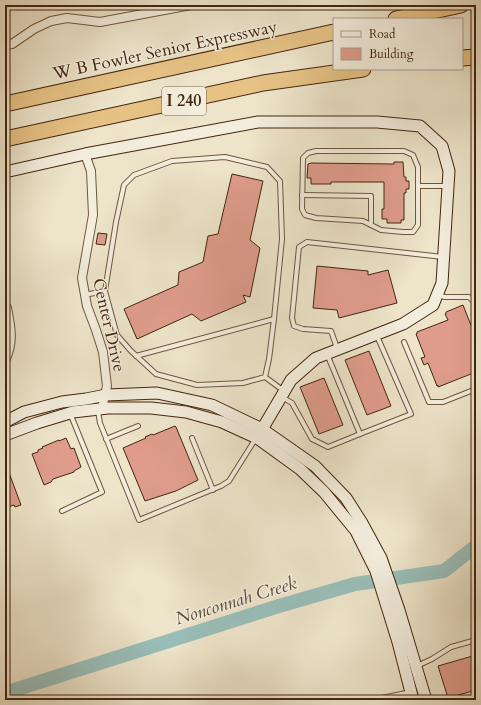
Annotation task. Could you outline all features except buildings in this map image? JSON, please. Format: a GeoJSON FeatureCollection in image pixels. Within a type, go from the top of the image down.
{"type":"FeatureCollection","features":[{"type":"Feature","properties":{"kind":"highway"},"geometry":{"type":"LineString","coordinates":[[401,18],[461,5]]}},
{"type":"Feature","properties":{"kind":"highway","name":"W B Fowler Senior Expressway"},"geometry":{"type":"LineString","coordinates":[[5,104],[333,32]]}},
{"type":"Feature","properties":{"kind":"highway"},"geometry":{"type":"LineString","coordinates":[[463,58],[476,56]]}},
{"type":"Feature","properties":{"kind":"highway"},"geometry":{"type":"LineString","coordinates":[[463,64],[476,64]]}},
{"type":"Feature","properties":{"kind":"highway","name":"I 240"},"geometry":{"type":"LineString","coordinates":[[5,139],[263,83],[356,70]]}},
{"type":"Feature","properties":{"kind":"street"},"geometry":{"type":"LineString","coordinates":[[5,45],[12,44],[34,29],[51,21],[67,18],[100,22],[191,5]]}},
{"type":"Feature","properties":{"kind":"street"},"geometry":{"type":"LineString","coordinates":[[5,172],[85,154],[258,122],[377,122],[420,126],[442,146],[448,171],[444,257],[442,283],[433,305],[403,324],[316,358],[291,380],[259,434]]}},
{"type":"Feature","properties":{"kind":"street","name":"Center Drive"},"geometry":{"type":"LineString","coordinates":[[85,154],[91,171],[93,215],[82,278],[87,306],[103,352],[107,386],[106,395],[100,409]]}},
{"type":"Feature","properties":{"kind":"street"},"geometry":{"type":"LineString","coordinates":[[5,305],[7,308],[11,331],[10,350],[5,361]]}},
{"type":"Feature","properties":{"kind":"street"},"geometry":{"type":"LineString","coordinates":[[5,422],[24,412],[62,402],[106,395],[157,393],[212,405],[315,466],[346,498],[360,529],[381,558],[403,640],[412,696]]}},
{"type":"Feature","properties":{"kind":"street"},"geometry":{"type":"LineString","coordinates":[[5,435],[70,413],[100,409],[151,408],[186,412],[259,434]]}},
{"type":"Feature","properties":{"kind":"street"},"geometry":{"type":"LineString","coordinates":[[403,640],[416,667],[426,700]]}},
{"type":"Feature","properties":{"kind":"lane"},"geometry":{"type":"LineString","coordinates":[[316,150],[404,151],[413,155],[418,167],[418,186],[418,225],[413,232],[381,230],[363,221],[316,218],[304,215],[302,209],[303,158],[308,153],[316,150]]}},
{"type":"Feature","properties":{"kind":"lane"},"geometry":{"type":"LineString","coordinates":[[225,157],[267,167],[280,181],[282,239],[274,319],[266,377],[243,383],[196,385],[156,374],[136,356],[117,335],[105,290],[116,222],[124,185],[134,175],[172,161],[225,157]]}},
{"type":"Feature","properties":{"kind":"lane"},"geometry":{"type":"LineString","coordinates":[[418,186],[448,186]]}},
{"type":"Feature","properties":{"kind":"lane"},"geometry":{"type":"LineString","coordinates":[[302,195],[371,196],[371,225]]}},
{"type":"Feature","properties":{"kind":"lane"},"geometry":{"type":"LineString","coordinates":[[360,434],[332,352],[331,332],[303,330],[294,326],[292,318],[299,248],[307,242],[444,257]]}},
{"type":"Feature","properties":{"kind":"lane"},"geometry":{"type":"LineString","coordinates":[[84,295],[105,290]]}},
{"type":"Feature","properties":{"kind":"lane"},"geometry":{"type":"LineString","coordinates":[[437,295],[444,297],[469,297],[476,304]]}},
{"type":"Feature","properties":{"kind":"lane"},"geometry":{"type":"LineString","coordinates":[[136,356],[274,319]]}},
{"type":"Feature","properties":{"kind":"lane"},"geometry":{"type":"LineString","coordinates":[[266,377],[292,403],[312,439],[328,447],[411,414],[377,334]]}},
{"type":"Feature","properties":{"kind":"lane"},"geometry":{"type":"LineString","coordinates":[[404,342],[429,402],[443,402],[476,389]]}},
{"type":"Feature","properties":{"kind":"lane"},"geometry":{"type":"LineString","coordinates":[[100,409],[100,423],[139,520],[213,490],[229,481],[259,434]]}},
{"type":"Feature","properties":{"kind":"lane"},"geometry":{"type":"LineString","coordinates":[[62,511],[102,492],[70,413]]}},
{"type":"Feature","properties":{"kind":"lane"},"geometry":{"type":"LineString","coordinates":[[106,439],[138,426]]}},
{"type":"Feature","properties":{"kind":"lane"},"geometry":{"type":"LineString","coordinates":[[192,438],[213,490]]}},
{"type":"Feature","properties":{"kind":"lane"},"geometry":{"type":"LineString","coordinates":[[416,667],[451,647],[476,640]]}},
{"type":"Feature","properties":{"kind":"lane"},"geometry":{"type":"LineString","coordinates":[[368,700],[412,696]]}},
{"type":"Feature","properties":{"kind":"waterway","name":"Nonconnah Creek"},"geometry":{"type":"LineString","coordinates":[[5,695],[11,691],[279,606],[355,584],[444,571],[476,546]]}}]}
